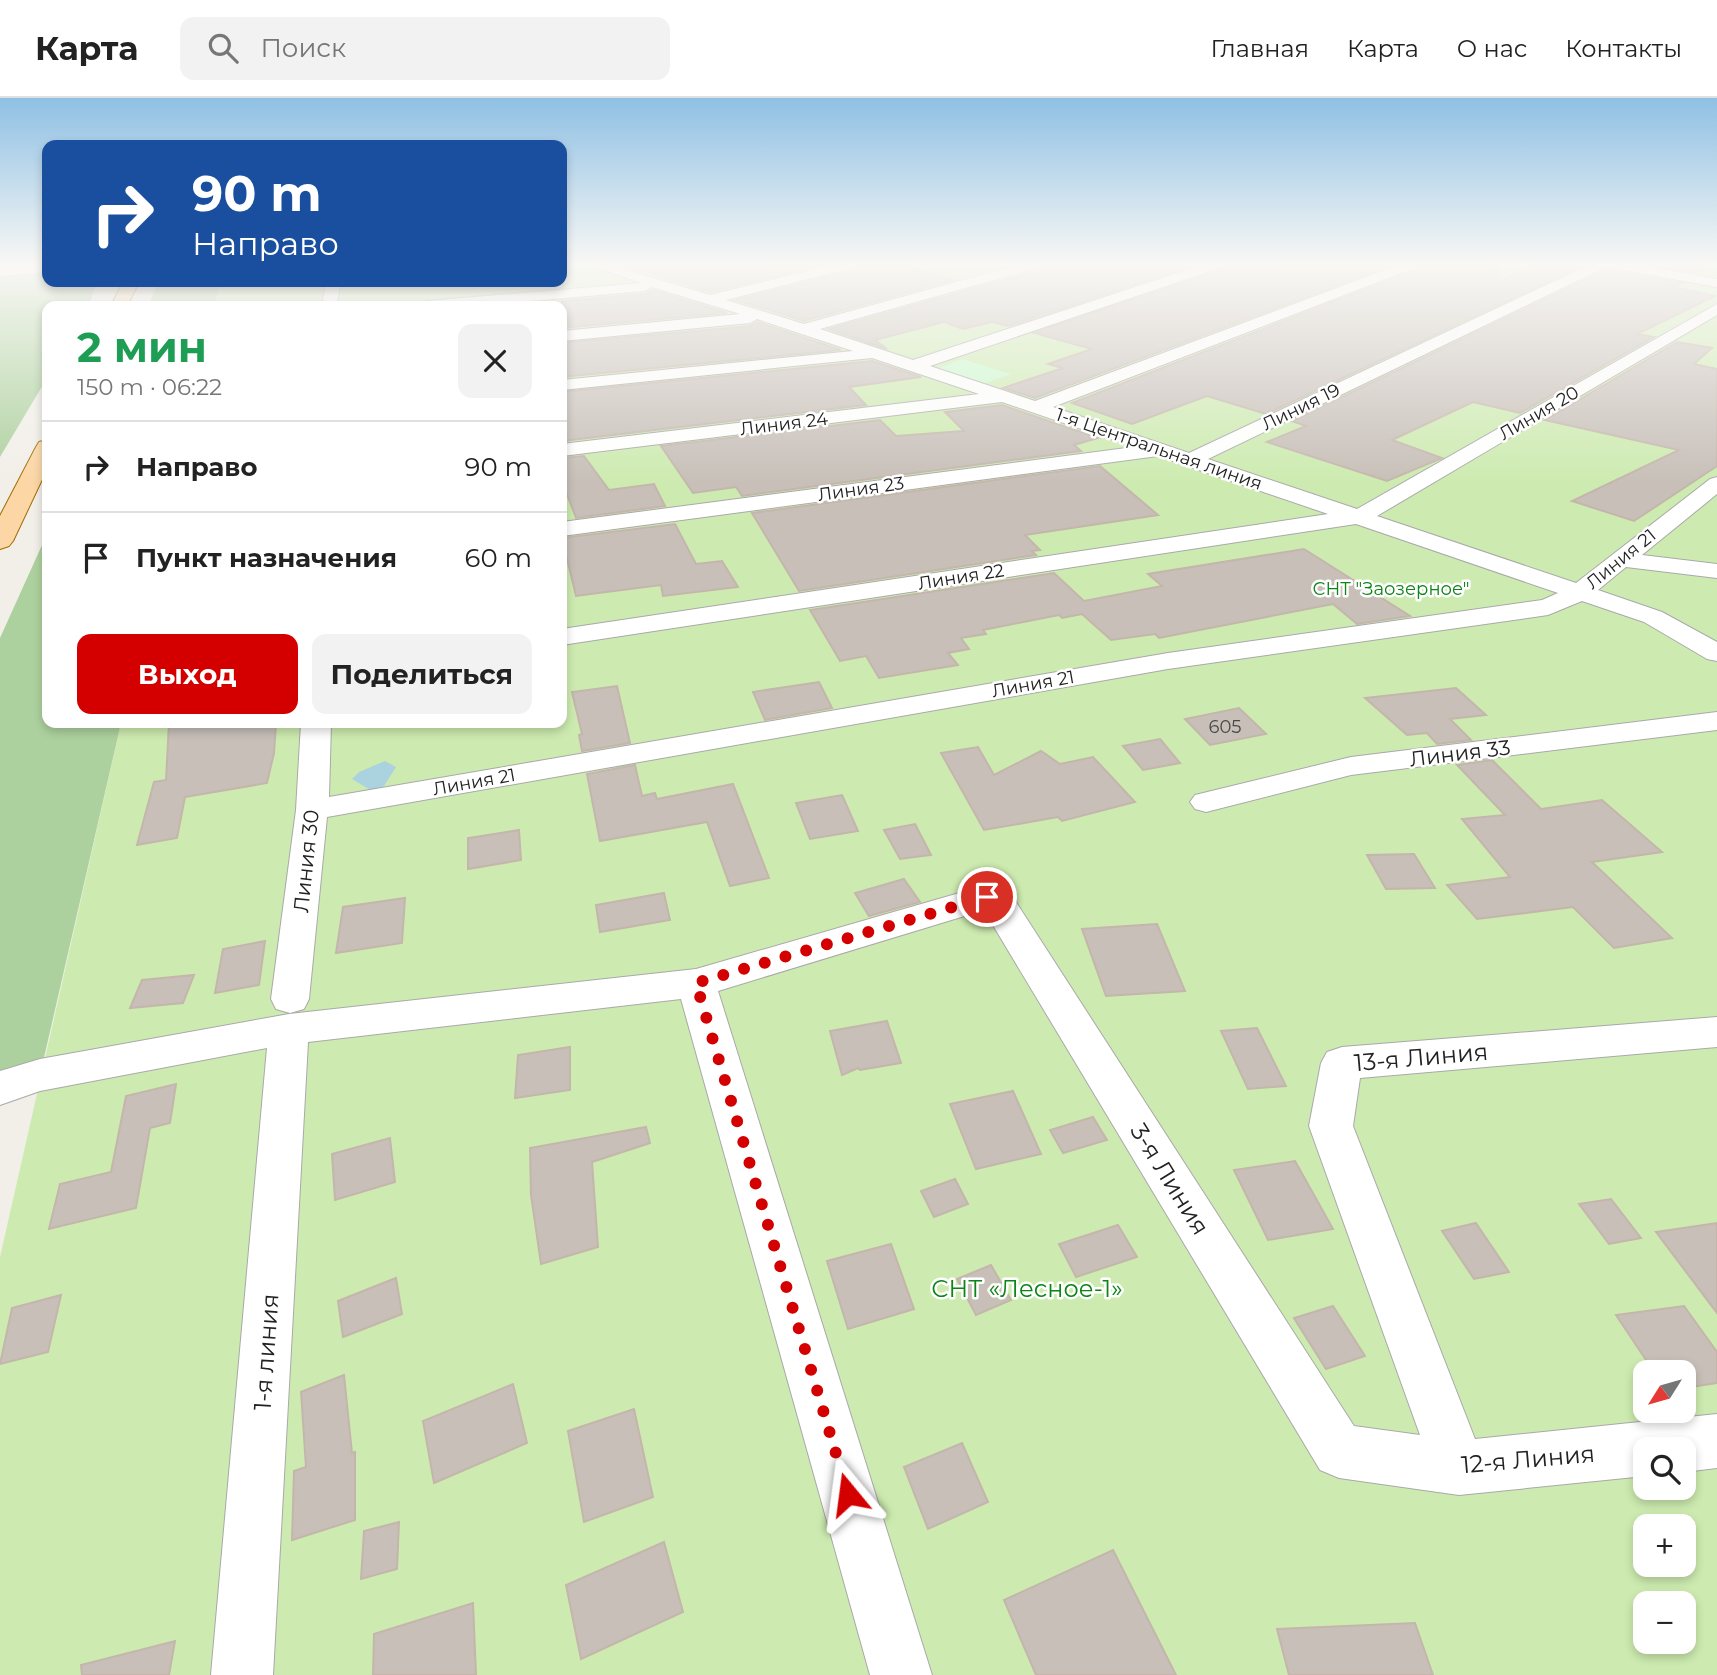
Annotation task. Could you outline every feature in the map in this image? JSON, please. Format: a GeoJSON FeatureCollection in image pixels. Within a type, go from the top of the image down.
{"type":"FeatureCollection","features":[{"type":"Feature","properties":{"kind":"main road"},"geometry":{"type":"LineString","coordinates":[[0,541],[42,457]]}},
{"type":"Feature","properties":{"kind":"street","name":"1-я Центральная линия"},"geometry":{"type":"LineString","coordinates":[[828,338],[1653,617],[1717,653]]}},
{"type":"Feature","properties":{"kind":"street"},"geometry":{"type":"LineString","coordinates":[[913,366],[998,338]]}},
{"type":"Feature","properties":{"kind":"street"},"geometry":{"type":"LineString","coordinates":[[1036,407],[1218,338]]}},
{"type":"Feature","properties":{"kind":"street","name":"Линия 19"},"geometry":{"type":"LineString","coordinates":[[1191,460],[1447,338]]}},
{"type":"Feature","properties":{"kind":"street","name":"Линия 20"},"geometry":{"type":"LineString","coordinates":[[1361,516],[1668,338]]}},
{"type":"Feature","properties":{"kind":"street"},"geometry":{"type":"LineString","coordinates":[[567,385],[874,354]]}},
{"type":"Feature","properties":{"kind":"street","name":"Линия 24"},"geometry":{"type":"LineString","coordinates":[[567,449],[1006,397]]}},
{"type":"Feature","properties":{"kind":"street","name":"Линия 23"},"geometry":{"type":"LineString","coordinates":[[567,528],[1160,450]]}},
{"type":"Feature","properties":{"kind":"street","name":"Линия 21"},"geometry":{"type":"LineString","coordinates":[[312,810],[1168,661],[1548,607],[1580,593],[1619,559],[1717,484]]}},
{"type":"Feature","properties":{"kind":"street","name":"Линия 22"},"geometry":{"type":"LineString","coordinates":[[567,636],[1361,516]]}},
{"type":"Feature","properties":{"kind":"street"},"geometry":{"type":"LineString","coordinates":[[1619,559],[1717,571]]}},
{"type":"Feature","properties":{"kind":"street","name":"Линия 33"},"geometry":{"type":"LineString","coordinates":[[1206,802],[1351,766],[1717,721]]}},
{"type":"Feature","properties":{"kind":"street","name":"Линия 30"},"geometry":{"type":"LineString","coordinates":[[290,1014],[312,810],[316,728]]}},
{"type":"Feature","properties":{"kind":"street","name":"3-я Линия"},"geometry":{"type":"LineString","coordinates":[[696,983],[987,897],[1001,908],[1339,1451]]}},
{"type":"Feature","properties":{"kind":"street"},"geometry":{"type":"LineString","coordinates":[[0,1088],[40,1075],[290,1014],[696,983],[901,1675]]}},
{"type":"Feature","properties":{"kind":"street","name":"1-я линия"},"geometry":{"type":"LineString","coordinates":[[242,1675],[290,1014]]}},
{"type":"Feature","properties":{"kind":"street","name":"13-я Линия"},"geometry":{"type":"LineString","coordinates":[[1459,1468],[1331,1126],[1342,1063],[1717,1032]]}},
{"type":"Feature","properties":{"kind":"street","name":"12-я Линия"},"geometry":{"type":"LineString","coordinates":[[1339,1451],[1459,1468],[1717,1441]]}},
{"type":"Feature","properties":{"kind":"green space"},"geometry":{"type":"Polygon","coordinates":[[[0,338],[42,338],[42,386],[0,457],[0,338]]]}},
{"type":"Feature","properties":{"kind":"green space"},"geometry":{"type":"Polygon","coordinates":[[[567,338],[1717,338],[1717,1675],[0,1675],[0,1257],[120,728],[567,728],[567,338]]]}},
{"type":"Feature","properties":{"kind":"green space"},"geometry":{"type":"Polygon","coordinates":[[[962,359],[1011,374],[985,383],[937,369],[962,359]]]}},
{"type":"Feature","properties":{"kind":"green space"},"geometry":{"type":"Polygon","coordinates":[[[42,545],[42,728],[120,728],[40,1075],[0,1088],[0,638],[42,545]]]}},
{"type":"Feature","properties":{"kind":"water"},"geometry":{"type":"Polygon","coordinates":[[[385,761],[396,767],[384,786],[372,791],[352,779],[359,772],[385,761]]]}},
{"type":"Feature","properties":{"kind":"building"},"geometry":{"type":"Polygon","coordinates":[[[622,338],[804,338],[841,350],[567,377],[567,343],[622,338]]]}},
{"type":"Feature","properties":{"kind":"building"},"geometry":{"type":"Polygon","coordinates":[[[854,338],[884,338],[875,340],[887,349],[854,338]]]}},
{"type":"Feature","properties":{"kind":"building"},"geometry":{"type":"Polygon","coordinates":[[[1051,338],[1197,338],[1035,398],[1003,388],[1063,368],[1048,364],[1092,349],[1051,338]]]}},
{"type":"Feature","properties":{"kind":"building"},"geometry":{"type":"Polygon","coordinates":[[[1241,338],[1429,338],[1266,414],[1207,396],[1132,424],[1072,403],[1241,338]]]}},
{"type":"Feature","properties":{"kind":"building"},"geometry":{"type":"Polygon","coordinates":[[[1465,338],[1653,338],[1520,413],[1473,402],[1392,440],[1442,458],[1387,481],[1267,442],[1306,426],[1292,421],[1465,338]]]}},
{"type":"Feature","properties":{"kind":"building"},"geometry":{"type":"Polygon","coordinates":[[[1677,342],[1712,348],[1694,364],[1717,369],[1717,466],[1634,521],[1572,501],[1679,450],[1545,420],[1677,342]]]}},
{"type":"Feature","properties":{"kind":"building"},"geometry":{"type":"Polygon","coordinates":[[[872,361],[921,377],[849,387],[866,405],[567,440],[567,392],[872,361]]]}},
{"type":"Feature","properties":{"kind":"building"},"geometry":{"type":"Polygon","coordinates":[[[1002,405],[1098,438],[1074,445],[1081,451],[742,496],[736,487],[693,493],[661,446],[880,420],[896,436],[964,431],[945,412],[1002,405]]]}},
{"type":"Feature","properties":{"kind":"building"},"geometry":{"type":"Polygon","coordinates":[[[584,456],[609,490],[654,484],[665,506],[576,518],[567,494],[567,458],[584,456]]]}},
{"type":"Feature","properties":{"kind":"building"},"geometry":{"type":"Polygon","coordinates":[[[1100,466],[1158,515],[1025,535],[1040,550],[1032,551],[1036,555],[799,591],[752,513],[1100,466]]]}},
{"type":"Feature","properties":{"kind":"building"},"geometry":{"type":"Polygon","coordinates":[[[675,524],[696,564],[722,561],[738,587],[663,596],[661,585],[576,596],[567,559],[567,537],[675,524]]]}},
{"type":"Feature","properties":{"kind":"building"},"geometry":{"type":"Polygon","coordinates":[[[1304,549],[1410,616],[1357,624],[1333,604],[1159,638],[1155,634],[1111,640],[1082,614],[1062,618],[1059,615],[983,630],[986,634],[961,638],[969,649],[948,653],[958,665],[879,678],[866,656],[840,661],[810,610],[1054,573],[1084,601],[1162,586],[1148,574],[1304,549]]]}},
{"type":"Feature","properties":{"kind":"building"},"geometry":{"type":"Polygon","coordinates":[[[819,682],[832,708],[765,720],[753,692],[819,682]]]}},
{"type":"Feature","properties":{"kind":"building"},"geometry":{"type":"Polygon","coordinates":[[[617,686],[630,743],[582,751],[579,735],[582,734],[572,692],[617,686]]]}},
{"type":"Feature","properties":{"kind":"building"},"geometry":{"type":"Polygon","coordinates":[[[1456,688],[1486,715],[1450,719],[1471,740],[1437,744],[1427,733],[1407,735],[1365,698],[1456,688]]]}},
{"type":"Feature","properties":{"kind":"building"},"geometry":{"type":"Polygon","coordinates":[[[1239,708],[1266,734],[1210,745],[1185,719],[1239,708]]]}},
{"type":"Feature","properties":{"kind":"building"},"geometry":{"type":"Polygon","coordinates":[[[169,728],[276,728],[274,753],[267,783],[185,797],[177,838],[137,845],[154,782],[166,780],[169,728]]]}},
{"type":"Feature","properties":{"kind":"building"},"geometry":{"type":"Polygon","coordinates":[[[1160,739],[1180,763],[1143,770],[1123,746],[1160,739]]]}},
{"type":"Feature","properties":{"kind":"building"},"geometry":{"type":"Polygon","coordinates":[[[978,747],[994,775],[1041,751],[1060,764],[1093,757],[1135,802],[1062,821],[1058,817],[984,830],[941,753],[978,747]]]}},
{"type":"Feature","properties":{"kind":"building"},"geometry":{"type":"Polygon","coordinates":[[[1492,760],[1541,809],[1602,800],[1662,852],[1592,862],[1672,938],[1614,948],[1573,907],[1477,919],[1447,885],[1510,877],[1462,819],[1505,815],[1457,765],[1492,760]]]}},
{"type":"Feature","properties":{"kind":"building"},"geometry":{"type":"Polygon","coordinates":[[[635,765],[642,796],[655,793],[657,799],[733,784],[769,878],[730,886],[707,822],[600,841],[587,774],[635,765]]]}},
{"type":"Feature","properties":{"kind":"building"},"geometry":{"type":"Polygon","coordinates":[[[842,795],[858,831],[810,839],[796,803],[842,795]]]}},
{"type":"Feature","properties":{"kind":"building"},"geometry":{"type":"Polygon","coordinates":[[[915,824],[931,855],[900,859],[884,830],[915,824]]]}},
{"type":"Feature","properties":{"kind":"building"},"geometry":{"type":"Polygon","coordinates":[[[519,830],[521,860],[468,869],[468,838],[519,830]]]}},
{"type":"Feature","properties":{"kind":"building"},"geometry":{"type":"Polygon","coordinates":[[[1414,854],[1435,888],[1386,889],[1367,855],[1414,854]]]}},
{"type":"Feature","properties":{"kind":"building"},"geometry":{"type":"Polygon","coordinates":[[[904,879],[920,902],[869,916],[855,893],[904,879]]]}},
{"type":"Feature","properties":{"kind":"building"},"geometry":{"type":"Polygon","coordinates":[[[664,893],[670,920],[600,932],[596,905],[664,893]]]}},
{"type":"Feature","properties":{"kind":"building"},"geometry":{"type":"Polygon","coordinates":[[[405,898],[402,943],[336,953],[343,907],[405,898]]]}},
{"type":"Feature","properties":{"kind":"building"},"geometry":{"type":"Polygon","coordinates":[[[1157,924],[1185,991],[1106,996],[1082,929],[1157,924]]]}},
{"type":"Feature","properties":{"kind":"building"},"geometry":{"type":"Polygon","coordinates":[[[265,941],[259,985],[215,993],[223,949],[265,941]]]}},
{"type":"Feature","properties":{"kind":"building"},"geometry":{"type":"Polygon","coordinates":[[[194,975],[183,1003],[130,1008],[142,980],[194,975]]]}},
{"type":"Feature","properties":{"kind":"building"},"geometry":{"type":"Polygon","coordinates":[[[887,1021],[901,1063],[860,1070],[858,1068],[842,1075],[830,1031],[887,1021]]]}},
{"type":"Feature","properties":{"kind":"building"},"geometry":{"type":"Polygon","coordinates":[[[1257,1028],[1286,1086],[1248,1089],[1221,1031],[1257,1028]]]}},
{"type":"Feature","properties":{"kind":"building"},"geometry":{"type":"Polygon","coordinates":[[[570,1047],[570,1090],[515,1098],[518,1055],[570,1047]]]}},
{"type":"Feature","properties":{"kind":"building"},"geometry":{"type":"Polygon","coordinates":[[[176,1084],[170,1123],[150,1128],[136,1208],[49,1229],[60,1184],[111,1172],[126,1096],[176,1084]]]}},
{"type":"Feature","properties":{"kind":"building"},"geometry":{"type":"Polygon","coordinates":[[[1013,1091],[1041,1154],[976,1169],[950,1104],[1013,1091]]]}},
{"type":"Feature","properties":{"kind":"building"},"geometry":{"type":"Polygon","coordinates":[[[1093,1117],[1107,1140],[1063,1153],[1050,1130],[1093,1117]]]}},
{"type":"Feature","properties":{"kind":"building"},"geometry":{"type":"Polygon","coordinates":[[[646,1127],[650,1143],[592,1162],[598,1247],[541,1264],[531,1195],[530,1148],[646,1127]]]}},
{"type":"Feature","properties":{"kind":"building"},"geometry":{"type":"Polygon","coordinates":[[[390,1138],[395,1182],[335,1200],[332,1154],[390,1138]]]}},
{"type":"Feature","properties":{"kind":"building"},"geometry":{"type":"Polygon","coordinates":[[[1295,1161],[1333,1229],[1268,1240],[1234,1170],[1295,1161]]]}},
{"type":"Feature","properties":{"kind":"building"},"geometry":{"type":"Polygon","coordinates":[[[955,1179],[968,1204],[934,1217],[921,1191],[955,1179]]]}},
{"type":"Feature","properties":{"kind":"building"},"geometry":{"type":"Polygon","coordinates":[[[1611,1199],[1641,1238],[1609,1244],[1579,1204],[1611,1199]]]}},
{"type":"Feature","properties":{"kind":"building"},"geometry":{"type":"Polygon","coordinates":[[[1476,1223],[1509,1272],[1474,1279],[1442,1231],[1476,1223]]]}},
{"type":"Feature","properties":{"kind":"building"},"geometry":{"type":"Polygon","coordinates":[[[1717,1223],[1717,1313],[1656,1232],[1717,1223]]]}},
{"type":"Feature","properties":{"kind":"building"},"geometry":{"type":"Polygon","coordinates":[[[1118,1225],[1137,1257],[1076,1277],[1059,1244],[1118,1225]]]}},
{"type":"Feature","properties":{"kind":"building"},"geometry":{"type":"Polygon","coordinates":[[[891,1244],[914,1309],[848,1329],[827,1261],[891,1244]]]}},
{"type":"Feature","properties":{"kind":"building"},"geometry":{"type":"Polygon","coordinates":[[[991,1265],[1011,1300],[976,1315],[957,1279],[991,1265]]]}},
{"type":"Feature","properties":{"kind":"building"},"geometry":{"type":"Polygon","coordinates":[[[396,1278],[402,1314],[343,1337],[338,1301],[396,1278]]]}},
{"type":"Feature","properties":{"kind":"building"},"geometry":{"type":"Polygon","coordinates":[[[61,1295],[48,1352],[0,1364],[12,1308],[61,1295]]]}},
{"type":"Feature","properties":{"kind":"building"},"geometry":{"type":"Polygon","coordinates":[[[1333,1306],[1365,1356],[1326,1369],[1294,1318],[1333,1306]]]}},
{"type":"Feature","properties":{"kind":"building"},"geometry":{"type":"Polygon","coordinates":[[[1684,1306],[1717,1352],[1717,1383],[1696,1386],[1696,1360],[1646,1360],[1616,1315],[1684,1306]]]}},
{"type":"Feature","properties":{"kind":"building"},"geometry":{"type":"Polygon","coordinates":[[[344,1375],[352,1453],[355,1452],[355,1520],[292,1540],[294,1471],[306,1467],[301,1392],[344,1375]]]}},
{"type":"Feature","properties":{"kind":"building"},"geometry":{"type":"Polygon","coordinates":[[[513,1384],[527,1443],[434,1483],[423,1421],[513,1384]]]}},
{"type":"Feature","properties":{"kind":"building"},"geometry":{"type":"Polygon","coordinates":[[[634,1409],[653,1497],[584,1522],[568,1431],[634,1409]]]}},
{"type":"Feature","properties":{"kind":"building"},"geometry":{"type":"Polygon","coordinates":[[[962,1443],[988,1502],[928,1529],[904,1467],[962,1443]]]}},
{"type":"Feature","properties":{"kind":"building"},"geometry":{"type":"Polygon","coordinates":[[[399,1522],[397,1569],[361,1579],[364,1531],[399,1522]]]}},
{"type":"Feature","properties":{"kind":"building"},"geometry":{"type":"Polygon","coordinates":[[[664,1542],[683,1612],[581,1659],[566,1585],[664,1542]]]}},
{"type":"Feature","properties":{"kind":"building"},"geometry":{"type":"Polygon","coordinates":[[[1113,1550],[1176,1675],[1036,1675],[1004,1600],[1113,1550]]]}},
{"type":"Feature","properties":{"kind":"building"},"geometry":{"type":"Polygon","coordinates":[[[473,1603],[476,1675],[373,1675],[374,1634],[473,1603]]]}},
{"type":"Feature","properties":{"kind":"building"},"geometry":{"type":"Polygon","coordinates":[[[1415,1623],[1433,1675],[1289,1675],[1277,1629],[1415,1623]]]}},
{"type":"Feature","properties":{"kind":"building"},"geometry":{"type":"Polygon","coordinates":[[[175,1641],[169,1675],[82,1675],[81,1665],[175,1641]]]}},
{"type":"Feature","properties":{"kind":"route"},"geometry":{"type":"LineString","coordinates":[[848,1494],[696,983],[987,897]]}},
{"type":"Feature","properties":{"kind":"park label","name":"СНТ \"Заозерное\""},"geometry":{"type":"Point","coordinates":[1391,589]}},
{"type":"Feature","properties":{"kind":"park label","name":"СНТ «Лесное-1»"},"geometry":{"type":"Point","coordinates":[1027,1288]}}]}
